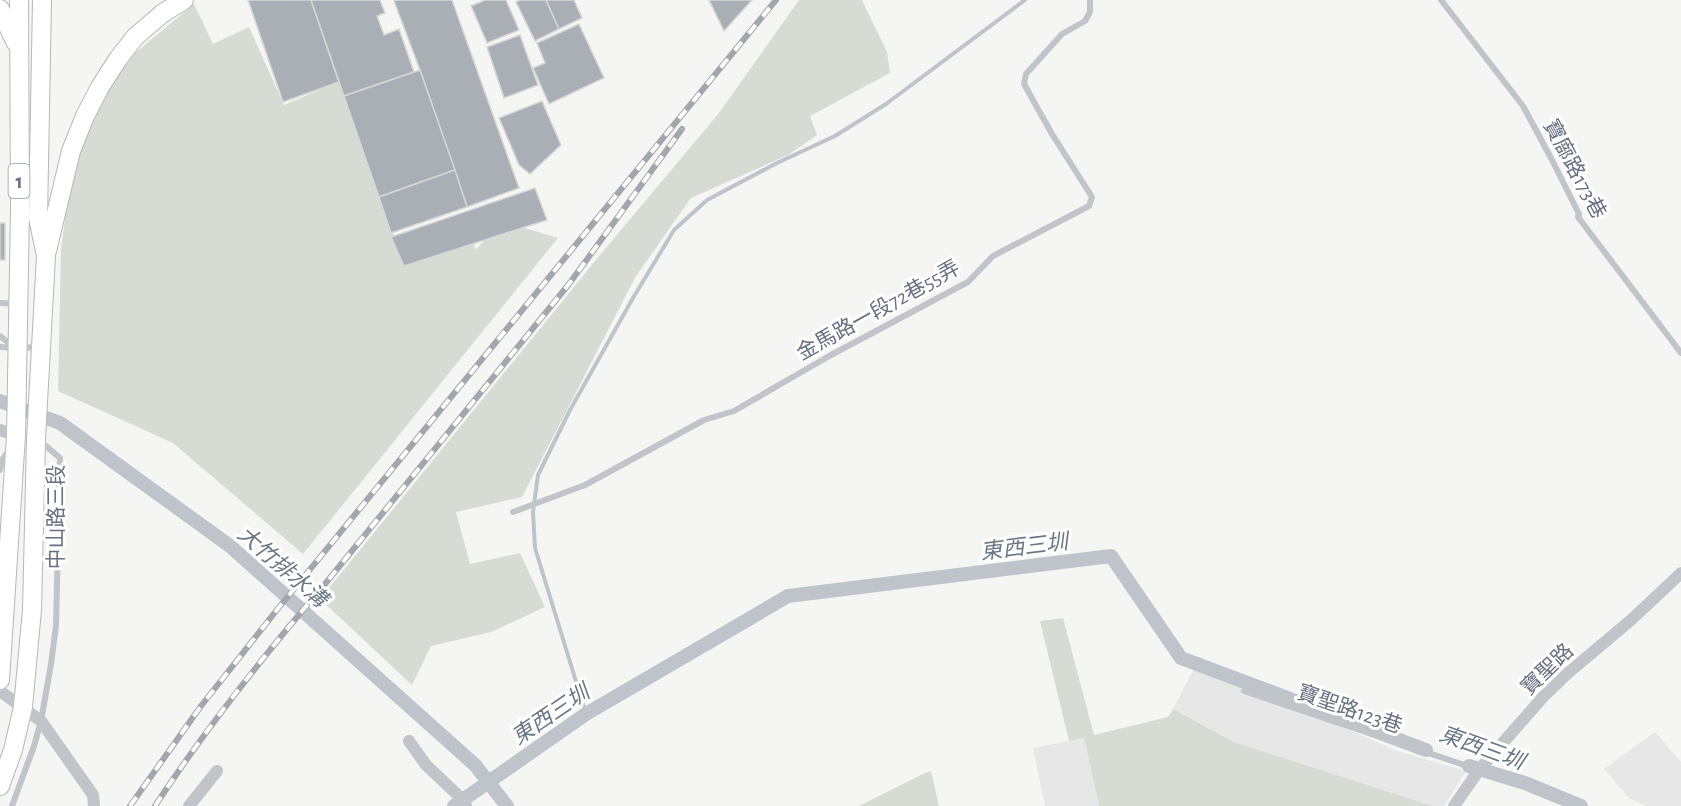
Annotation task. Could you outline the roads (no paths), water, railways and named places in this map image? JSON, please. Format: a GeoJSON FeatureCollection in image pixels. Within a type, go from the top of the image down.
{"type":"FeatureCollection","features":[{"type":"Feature","properties":{"kind":"main road","name":"1"},"geometry":{"type":"LineString","coordinates":[[12,434],[9,303],[20,211],[19,0]]}},
{"type":"Feature","properties":{"kind":"main road","name":"1"},"geometry":{"type":"LineString","coordinates":[[42,0],[38,218],[46,256]]}},
{"type":"Feature","properties":{"kind":"main road","name":"1"},"geometry":{"type":"LineString","coordinates":[[37,436],[46,256],[71,151],[100,87],[118,59],[135,37],[163,13],[184,0]]}},
{"type":"Feature","properties":{"kind":"main road"},"geometry":{"type":"LineString","coordinates":[[0,9],[18,48]]}},
{"type":"Feature","properties":{"kind":"main road","name":"中山路三段"},"geometry":{"type":"LineString","coordinates":[[0,680],[12,434]]}},
{"type":"Feature","properties":{"kind":"main road","name":"中山路三段"},"geometry":{"type":"LineString","coordinates":[[0,786],[13,750],[23,707],[32,610],[37,436]]}},
{"type":"Feature","properties":{"kind":"street"},"geometry":{"type":"LineString","coordinates":[[12,434],[37,436]]}},
{"type":"Feature","properties":{"kind":"street","name":"寶聖路"},"geometry":{"type":"LineString","coordinates":[[1454,806],[1479,770],[1543,697],[1681,573]]}},
{"type":"Feature","properties":{"kind":"street"},"geometry":{"type":"LineString","coordinates":[[0,691],[41,721],[93,795],[94,806]]}},
{"type":"Feature","properties":{"kind":"street"},"geometry":{"type":"LineString","coordinates":[[409,741],[426,765],[466,806]]}},
{"type":"Feature","properties":{"kind":"street"},"geometry":{"type":"LineString","coordinates":[[189,806],[218,771]]}},
{"type":"Feature","properties":{"kind":"lane","name":"金馬路一段72巷55弄"},"geometry":{"type":"LineString","coordinates":[[513,512],[585,485],[704,420],[734,411],[831,354],[968,282],[993,256],[1089,206],[1092,197],[1052,134],[1024,84],[1024,80],[1026,74],[1062,34],[1085,21],[1090,12],[1090,0]]}},
{"type":"Feature","properties":{"kind":"lane","name":"寶廍路173巷"},"geometry":{"type":"LineString","coordinates":[[1441,0],[1523,106],[1556,167],[1579,214],[1578,217],[1681,353]]}},
{"type":"Feature","properties":{"kind":"lane"},"geometry":{"type":"LineString","coordinates":[[0,336],[11,353],[40,355]]}},
{"type":"Feature","properties":{"kind":"lane","name":"1"},"geometry":{"type":"LineString","coordinates":[[0,470],[12,434]]}},
{"type":"Feature","properties":{"kind":"lane","name":"中山路三段"},"geometry":{"type":"LineString","coordinates":[[12,806],[41,721],[56,626],[60,458],[37,436]]}},
{"type":"Feature","properties":{"kind":"lane","name":"寶聖路123巷"},"geometry":{"type":"LineString","coordinates":[[1244,691],[1479,770]]}},
{"type":"Feature","properties":{"kind":"waterway"},"geometry":{"type":"LineString","coordinates":[[586,714],[535,548],[533,512],[538,475],[570,410],[674,230],[707,200],[835,136],[886,104],[1025,0]]}},
{"type":"Feature","properties":{"kind":"waterway","name":"大竹排水溝"},"geometry":{"type":"LineString","coordinates":[[0,401],[60,423],[230,546],[475,765],[507,806]]}},
{"type":"Feature","properties":{"kind":"waterway","name":"東西三圳"},"geometry":{"type":"LineString","coordinates":[[454,806],[586,714],[788,596],[1111,556],[1181,658],[1426,750]]}},
{"type":"Feature","properties":{"kind":"waterway","name":"東西三圳"},"geometry":{"type":"LineString","coordinates":[[1469,766],[1525,783],[1581,806]]}},
{"type":"Feature","properties":{"kind":"railway"},"geometry":{"type":"LineString","coordinates":[[130,806],[201,706],[276,611],[776,0]]}},
{"type":"Feature","properties":{"kind":"railway"},"geometry":{"type":"LineString","coordinates":[[155,806],[215,720],[258,664],[569,284],[682,129]]}}]}
